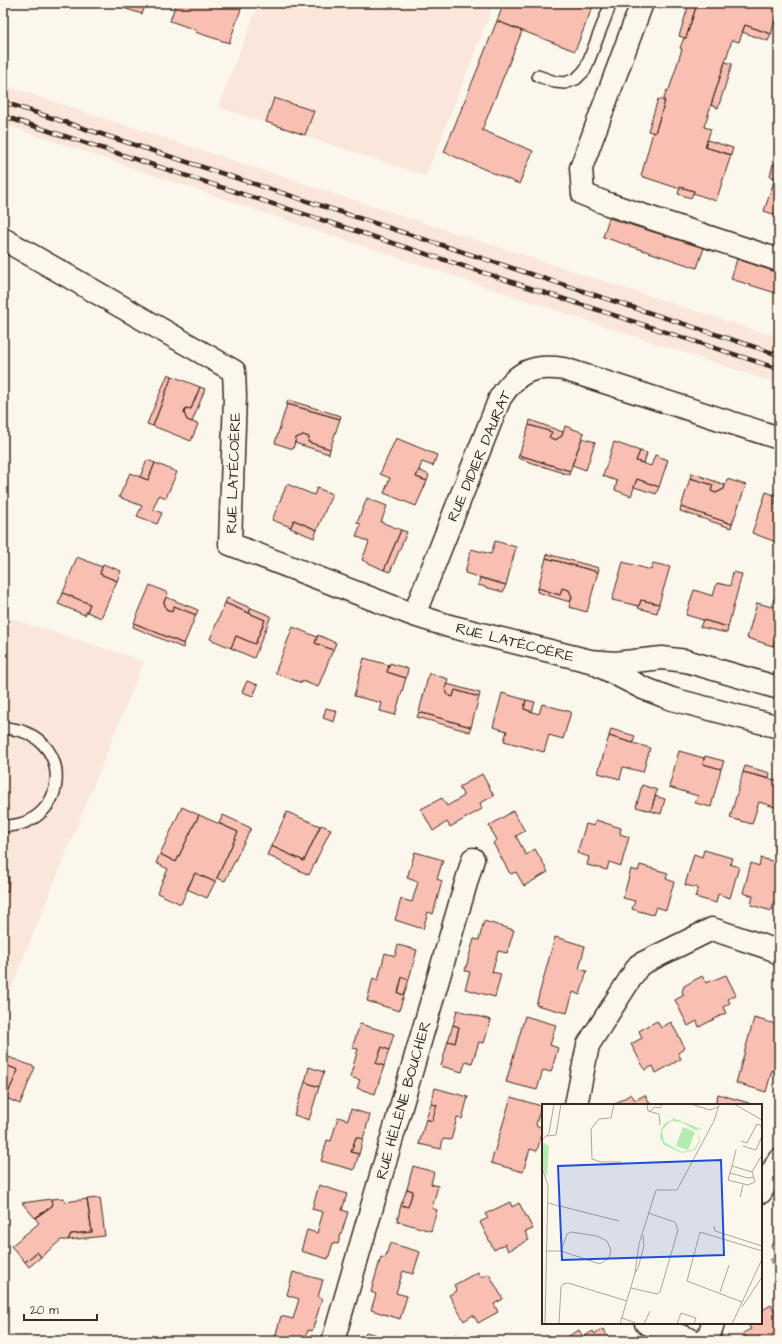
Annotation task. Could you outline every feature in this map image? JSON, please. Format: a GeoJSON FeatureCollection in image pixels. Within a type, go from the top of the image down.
{"type":"FeatureCollection","features":[{"type":"Feature","properties":{"kind":"street"},"geometry":{"type":"LineString","coordinates":[[642,3],[581,168],[583,194],[608,204],[779,260]]}},
{"type":"Feature","properties":{"kind":"street","name":"RUE LATÉCOÈRE"},"geometry":{"type":"LineString","coordinates":[[9,243],[234,372],[235,396],[230,544],[414,615],[449,626],[590,661],[615,663],[662,658],[686,661],[779,688]]}},
{"type":"Feature","properties":{"kind":"street","name":"RUE DIDIER DAURAT"},"geometry":{"type":"LineString","coordinates":[[414,615],[500,398],[509,384],[518,376],[530,370],[541,368],[564,369],[779,438]]}},
{"type":"Feature","properties":{"kind":"street","name":"RUE LATÉCOÈRE"},"geometry":{"type":"LineString","coordinates":[[590,661],[643,688],[672,699],[779,727]]}},
{"type":"Feature","properties":{"kind":"street","name":"RUE HÉLÈNE BOUCHER"},"geometry":{"type":"LineString","coordinates":[[333,1341],[474,859]]}},
{"type":"Feature","properties":{"kind":"street"},"geometry":{"type":"LineString","coordinates":[[576,1104],[588,1045],[639,965],[712,929],[775,950],[779,954]]}},
{"type":"Feature","properties":{"kind":"street"},"geometry":{"type":"LineString","coordinates":[[762,1190],[779,1160]]}},
{"type":"Feature","properties":{"kind":"street"},"geometry":{"type":"LineString","coordinates":[[649,1324],[694,1341]]}},
{"type":"Feature","properties":{"kind":"street"},"geometry":{"type":"LineString","coordinates":[[707,1341],[713,1324]]}},
{"type":"Feature","properties":{"kind":"lane"},"geometry":{"type":"LineString","coordinates":[[538,76],[555,82],[565,83],[576,79],[585,70],[611,3]]}},
{"type":"Feature","properties":{"kind":"lane"},"geometry":{"type":"LineString","coordinates":[[3,728],[15,728],[27,732],[38,739],[47,748],[53,759],[56,778],[52,797],[45,808],[25,823],[13,826],[3,826]]}},
{"type":"Feature","properties":{"kind":"shaded area"},"geometry":{"type":"Polygon","coordinates":[[[259,3],[494,3],[426,176],[218,107],[259,3]]]}},
{"type":"Feature","properties":{"kind":"shaded area"},"geometry":{"type":"Polygon","coordinates":[[[3,85],[779,338],[779,384],[327,234],[3,124],[3,85]]]}},
{"type":"Feature","properties":{"kind":"shaded area"},"geometry":{"type":"Polygon","coordinates":[[[3,616],[144,661],[3,1008],[3,616]]]}},
{"type":"Feature","properties":{"kind":"building"},"geometry":{"type":"Polygon","coordinates":[[[108,3],[146,3],[142,14],[108,3]]]}},
{"type":"Feature","properties":{"kind":"building"},"geometry":{"type":"Polygon","coordinates":[[[176,3],[234,3],[242,6],[229,43],[195,32],[196,30],[170,21],[176,3]]]}},
{"type":"Feature","properties":{"kind":"building"},"geometry":{"type":"Polygon","coordinates":[[[504,3],[594,3],[575,51],[497,21],[504,3]]]}},
{"type":"Feature","properties":{"kind":"building"},"geometry":{"type":"Polygon","coordinates":[[[695,3],[774,3],[773,5],[779,8],[771,34],[745,25],[739,42],[732,40],[704,127],[711,129],[705,147],[731,155],[716,201],[693,193],[694,191],[680,187],[680,189],[641,176],[653,132],[655,133],[665,101],[663,101],[667,90],[669,90],[682,49],[680,48],[684,38],[686,38],[696,7],[694,6],[695,3]]]}},
{"type":"Feature","properties":{"kind":"building"},"geometry":{"type":"Polygon","coordinates":[[[689,4],[696,7],[686,38],[679,36],[689,4]]]}},
{"type":"Feature","properties":{"kind":"building"},"geometry":{"type":"Polygon","coordinates":[[[497,21],[522,31],[482,130],[533,151],[519,184],[444,152],[497,21]]]}},
{"type":"Feature","properties":{"kind":"building"},"geometry":{"type":"Polygon","coordinates":[[[745,25],[771,34],[768,41],[742,32],[745,25]]]}},
{"type":"Feature","properties":{"kind":"building"},"geometry":{"type":"Polygon","coordinates":[[[725,62],[732,64],[718,108],[711,105],[725,62]]]}},
{"type":"Feature","properties":{"kind":"building"},"geometry":{"type":"Polygon","coordinates":[[[274,98],[314,111],[305,135],[266,122],[274,98]]]}},
{"type":"Feature","properties":{"kind":"building"},"geometry":{"type":"Polygon","coordinates":[[[658,99],[665,101],[655,133],[648,131],[658,99]]]}},
{"type":"Feature","properties":{"kind":"building"},"geometry":{"type":"Polygon","coordinates":[[[707,140],[733,148],[731,155],[705,147],[707,140]]]}},
{"type":"Feature","properties":{"kind":"building"},"geometry":{"type":"Polygon","coordinates":[[[773,164],[779,164],[779,216],[764,211],[775,178],[770,176],[773,164]]]}},
{"type":"Feature","properties":{"kind":"building"},"geometry":{"type":"Polygon","coordinates":[[[680,187],[694,191],[691,198],[678,194],[680,187]]]}},
{"type":"Feature","properties":{"kind":"building"},"geometry":{"type":"Polygon","coordinates":[[[609,218],[704,248],[697,268],[603,237],[609,218]]]}},
{"type":"Feature","properties":{"kind":"building"},"geometry":{"type":"Polygon","coordinates":[[[737,259],[779,273],[779,294],[731,279],[737,259]]]}},
{"type":"Feature","properties":{"kind":"building"},"geometry":{"type":"Polygon","coordinates":[[[168,374],[172,376],[153,426],[147,424],[168,374]]]}},
{"type":"Feature","properties":{"kind":"building"},"geometry":{"type":"Polygon","coordinates":[[[172,376],[200,387],[191,409],[186,408],[184,413],[187,420],[198,424],[191,441],[153,426],[172,376]]]}},
{"type":"Feature","properties":{"kind":"building"},"geometry":{"type":"Polygon","coordinates":[[[200,387],[205,389],[192,422],[187,420],[184,413],[186,408],[191,409],[200,387]]]}},
{"type":"Feature","properties":{"kind":"building"},"geometry":{"type":"Polygon","coordinates":[[[288,400],[341,416],[340,419],[287,404],[288,400]]]}},
{"type":"Feature","properties":{"kind":"building"},"geometry":{"type":"Polygon","coordinates":[[[287,404],[340,419],[330,449],[308,442],[309,437],[303,435],[296,438],[293,449],[275,443],[287,404]]]}},
{"type":"Feature","properties":{"kind":"building"},"geometry":{"type":"Polygon","coordinates":[[[530,420],[563,432],[562,436],[555,440],[549,437],[552,432],[529,425],[530,420]]]}},
{"type":"Feature","properties":{"kind":"building"},"geometry":{"type":"Polygon","coordinates":[[[529,425],[552,432],[549,437],[555,440],[562,436],[565,426],[584,433],[570,471],[519,455],[529,425]]]}},
{"type":"Feature","properties":{"kind":"building"},"geometry":{"type":"Polygon","coordinates":[[[303,435],[309,437],[308,442],[330,449],[329,454],[295,443],[296,438],[303,435]]]}},
{"type":"Feature","properties":{"kind":"building"},"geometry":{"type":"Polygon","coordinates":[[[396,438],[437,455],[433,466],[422,462],[416,477],[427,481],[416,506],[384,493],[390,478],[380,474],[396,438]]]}},
{"type":"Feature","properties":{"kind":"building"},"geometry":{"type":"Polygon","coordinates":[[[582,438],[595,442],[586,470],[572,465],[582,438]]]}},
{"type":"Feature","properties":{"kind":"building"},"geometry":{"type":"Polygon","coordinates":[[[614,442],[640,451],[636,461],[651,466],[655,455],[668,460],[659,487],[637,479],[631,496],[615,490],[617,481],[603,476],[614,442]]]}},
{"type":"Feature","properties":{"kind":"building"},"geometry":{"type":"Polygon","coordinates":[[[640,451],[647,453],[644,463],[636,461],[640,451]]]}},
{"type":"Feature","properties":{"kind":"building"},"geometry":{"type":"Polygon","coordinates":[[[519,455],[570,471],[569,475],[518,458],[519,455]]]}},
{"type":"Feature","properties":{"kind":"building"},"geometry":{"type":"Polygon","coordinates":[[[147,460],[155,463],[148,480],[140,477],[147,460]]]}},
{"type":"Feature","properties":{"kind":"building"},"geometry":{"type":"Polygon","coordinates":[[[155,463],[177,472],[166,498],[159,495],[153,509],[162,513],[157,524],[137,516],[142,506],[119,497],[130,473],[148,480],[155,463]]]}},
{"type":"Feature","properties":{"kind":"building"},"geometry":{"type":"Polygon","coordinates":[[[419,470],[429,475],[427,481],[416,477],[419,470]]]}},
{"type":"Feature","properties":{"kind":"building"},"geometry":{"type":"Polygon","coordinates":[[[692,473],[725,485],[724,489],[716,493],[711,491],[713,485],[690,478],[692,473]]]}},
{"type":"Feature","properties":{"kind":"building"},"geometry":{"type":"Polygon","coordinates":[[[690,478],[713,485],[711,491],[716,493],[724,489],[727,479],[746,485],[732,524],[681,507],[690,478]]]}},
{"type":"Feature","properties":{"kind":"building"},"geometry":{"type":"Polygon","coordinates":[[[637,479],[659,487],[656,494],[634,487],[637,479]]]}},
{"type":"Feature","properties":{"kind":"building"},"geometry":{"type":"Polygon","coordinates":[[[287,484],[314,495],[317,488],[332,494],[317,530],[294,520],[291,527],[272,520],[287,484]]]}},
{"type":"Feature","properties":{"kind":"building"},"geometry":{"type":"Polygon","coordinates":[[[766,492],[777,496],[774,504],[779,506],[779,543],[752,533],[766,492]]]}},
{"type":"Feature","properties":{"kind":"building"},"geometry":{"type":"Polygon","coordinates":[[[367,498],[387,506],[381,522],[401,530],[384,570],[362,560],[369,542],[356,536],[361,524],[357,523],[367,498]]]}},
{"type":"Feature","properties":{"kind":"building"},"geometry":{"type":"Polygon","coordinates":[[[681,507],[732,524],[731,528],[680,511],[681,507]]]}},
{"type":"Feature","properties":{"kind":"building"},"geometry":{"type":"Polygon","coordinates":[[[294,520],[317,530],[314,538],[290,528],[294,520]]]}},
{"type":"Feature","properties":{"kind":"building"},"geometry":{"type":"Polygon","coordinates":[[[401,530],[407,532],[390,572],[384,570],[401,530]]]}},
{"type":"Feature","properties":{"kind":"building"},"geometry":{"type":"Polygon","coordinates":[[[495,541],[516,547],[506,585],[465,573],[471,549],[491,554],[495,541]]]}},
{"type":"Feature","properties":{"kind":"building"},"geometry":{"type":"Polygon","coordinates":[[[547,554],[599,568],[598,572],[546,558],[547,554]]]}},
{"type":"Feature","properties":{"kind":"building"},"geometry":{"type":"Polygon","coordinates":[[[77,557],[102,567],[100,574],[117,581],[101,618],[87,612],[90,604],[63,593],[77,557]]]}},
{"type":"Feature","properties":{"kind":"building"},"geometry":{"type":"Polygon","coordinates":[[[546,558],[598,572],[587,612],[569,607],[572,597],[569,590],[562,588],[560,595],[538,588],[546,558]]]}},
{"type":"Feature","properties":{"kind":"building"},"geometry":{"type":"Polygon","coordinates":[[[623,562],[651,570],[653,563],[670,567],[659,604],[641,600],[639,606],[612,600],[623,562]]]}},
{"type":"Feature","properties":{"kind":"building"},"geometry":{"type":"Polygon","coordinates":[[[103,564],[121,571],[117,581],[100,574],[103,564]]]}},
{"type":"Feature","properties":{"kind":"building"},"geometry":{"type":"Polygon","coordinates":[[[733,572],[742,574],[728,627],[686,615],[694,590],[713,596],[717,583],[730,586],[733,572]]]}},
{"type":"Feature","properties":{"kind":"building"},"geometry":{"type":"Polygon","coordinates":[[[480,578],[506,585],[503,592],[478,585],[480,578]]]}},
{"type":"Feature","properties":{"kind":"building"},"geometry":{"type":"Polygon","coordinates":[[[150,585],[168,593],[164,602],[166,609],[172,612],[174,606],[196,615],[184,644],[134,623],[150,585]]]}},
{"type":"Feature","properties":{"kind":"building"},"geometry":{"type":"Polygon","coordinates":[[[538,588],[560,595],[562,588],[569,590],[572,597],[570,602],[537,592],[538,588]]]}},
{"type":"Feature","properties":{"kind":"building"},"geometry":{"type":"Polygon","coordinates":[[[63,593],[90,604],[85,615],[58,604],[63,593]]]}},
{"type":"Feature","properties":{"kind":"building"},"geometry":{"type":"Polygon","coordinates":[[[166,597],[198,610],[196,615],[174,606],[172,612],[166,609],[164,602],[166,597]]]}},
{"type":"Feature","properties":{"kind":"building"},"geometry":{"type":"Polygon","coordinates":[[[227,598],[251,608],[249,613],[225,603],[227,598]]]}},
{"type":"Feature","properties":{"kind":"building"},"geometry":{"type":"Polygon","coordinates":[[[774,598],[779,600],[779,635],[776,635],[773,646],[747,638],[757,603],[772,607],[774,598]]]}},
{"type":"Feature","properties":{"kind":"building"},"geometry":{"type":"Polygon","coordinates":[[[641,600],[659,604],[657,613],[638,608],[641,600]]]}},
{"type":"Feature","properties":{"kind":"building"},"geometry":{"type":"Polygon","coordinates":[[[225,603],[265,620],[255,644],[236,636],[231,648],[210,639],[225,603]]]}},
{"type":"Feature","properties":{"kind":"building"},"geometry":{"type":"Polygon","coordinates":[[[251,608],[271,616],[254,658],[231,648],[236,636],[255,644],[265,620],[249,613],[251,608]]]}},
{"type":"Feature","properties":{"kind":"building"},"geometry":{"type":"Polygon","coordinates":[[[703,620],[728,627],[727,633],[700,627],[703,620]]]}},
{"type":"Feature","properties":{"kind":"building"},"geometry":{"type":"Polygon","coordinates":[[[134,623],[184,644],[183,648],[133,627],[134,623]]]}},
{"type":"Feature","properties":{"kind":"building"},"geometry":{"type":"Polygon","coordinates":[[[293,627],[317,637],[315,643],[333,650],[318,687],[275,673],[293,627]]]}},
{"type":"Feature","properties":{"kind":"building"},"geometry":{"type":"Polygon","coordinates":[[[318,635],[336,643],[333,650],[315,643],[318,635]]]}},
{"type":"Feature","properties":{"kind":"building"},"geometry":{"type":"Polygon","coordinates":[[[776,635],[779,635],[779,647],[773,646],[776,635]]]}},
{"type":"Feature","properties":{"kind":"building"},"geometry":{"type":"Polygon","coordinates":[[[364,658],[389,665],[387,672],[406,678],[395,715],[380,711],[382,703],[354,696],[364,658]]]}},
{"type":"Feature","properties":{"kind":"building"},"geometry":{"type":"Polygon","coordinates":[[[390,663],[408,669],[406,678],[387,672],[390,663]]]}},
{"type":"Feature","properties":{"kind":"building"},"geometry":{"type":"Polygon","coordinates":[[[429,673],[448,679],[445,689],[448,695],[453,697],[455,690],[479,697],[471,727],[419,712],[429,673]]]}},
{"type":"Feature","properties":{"kind":"building"},"geometry":{"type":"Polygon","coordinates":[[[247,681],[258,685],[253,696],[242,692],[247,681]]]}},
{"type":"Feature","properties":{"kind":"building"},"geometry":{"type":"Polygon","coordinates":[[[447,684],[480,693],[479,697],[455,690],[453,697],[448,695],[445,689],[447,684]]]}},
{"type":"Feature","properties":{"kind":"building"},"geometry":{"type":"Polygon","coordinates":[[[502,693],[526,700],[524,709],[539,714],[542,704],[571,712],[563,739],[549,735],[544,752],[504,741],[507,731],[493,727],[502,693]]]}},
{"type":"Feature","properties":{"kind":"building"},"geometry":{"type":"Polygon","coordinates":[[[526,700],[535,702],[532,712],[524,709],[526,700]]]}},
{"type":"Feature","properties":{"kind":"building"},"geometry":{"type":"Polygon","coordinates":[[[326,708],[337,711],[334,722],[323,718],[326,708]]]}},
{"type":"Feature","properties":{"kind":"building"},"geometry":{"type":"Polygon","coordinates":[[[419,712],[471,727],[470,732],[417,717],[419,712]]]}},
{"type":"Feature","properties":{"kind":"building"},"geometry":{"type":"Polygon","coordinates":[[[611,729],[635,736],[633,743],[609,736],[611,729]]]}},
{"type":"Feature","properties":{"kind":"building"},"geometry":{"type":"Polygon","coordinates":[[[609,736],[650,748],[643,772],[623,767],[620,779],[598,773],[609,736]]]}},
{"type":"Feature","properties":{"kind":"building"},"geometry":{"type":"Polygon","coordinates":[[[679,751],[704,758],[703,764],[721,769],[711,807],[695,803],[698,796],[669,787],[679,751]]]}},
{"type":"Feature","properties":{"kind":"building"},"geometry":{"type":"Polygon","coordinates":[[[705,756],[724,761],[721,769],[703,764],[705,756]]]}},
{"type":"Feature","properties":{"kind":"building"},"geometry":{"type":"Polygon","coordinates":[[[745,766],[770,773],[769,779],[743,772],[745,766]]]}},
{"type":"Feature","properties":{"kind":"building"},"geometry":{"type":"Polygon","coordinates":[[[743,772],[779,781],[778,808],[759,802],[752,824],[730,818],[743,772]]]}},
{"type":"Feature","properties":{"kind":"building"},"geometry":{"type":"Polygon","coordinates":[[[482,774],[494,796],[480,803],[482,809],[450,827],[447,822],[433,831],[421,809],[442,798],[447,806],[464,796],[459,787],[482,774]]]}},
{"type":"Feature","properties":{"kind":"building"},"geometry":{"type":"Polygon","coordinates":[[[642,785],[657,790],[651,811],[636,807],[642,785]]]}},
{"type":"Feature","properties":{"kind":"building"},"geometry":{"type":"Polygon","coordinates":[[[655,796],[665,799],[661,814],[651,811],[655,796]]]}},
{"type":"Feature","properties":{"kind":"building"},"geometry":{"type":"Polygon","coordinates":[[[182,807],[199,815],[176,862],[160,854],[182,807]]]}},
{"type":"Feature","properties":{"kind":"building"},"geometry":{"type":"Polygon","coordinates":[[[513,811],[525,831],[516,836],[526,855],[535,849],[548,872],[524,886],[516,872],[511,874],[509,872],[493,843],[497,840],[489,826],[513,811]]]}},
{"type":"Feature","properties":{"kind":"building"},"geometry":{"type":"Polygon","coordinates":[[[287,812],[320,826],[304,861],[271,846],[287,812]]]}},
{"type":"Feature","properties":{"kind":"building"},"geometry":{"type":"Polygon","coordinates":[[[199,815],[238,832],[215,882],[195,873],[181,904],[157,893],[168,869],[156,863],[160,854],[176,862],[199,815]]]}},
{"type":"Feature","properties":{"kind":"building"},"geometry":{"type":"Polygon","coordinates":[[[223,815],[251,828],[225,881],[217,878],[238,832],[219,823],[223,815]]]}},
{"type":"Feature","properties":{"kind":"building"},"geometry":{"type":"Polygon","coordinates":[[[596,820],[621,828],[620,834],[629,837],[621,866],[609,862],[607,870],[587,865],[589,857],[577,853],[586,824],[594,826],[596,820]]]}},
{"type":"Feature","properties":{"kind":"building"},"geometry":{"type":"Polygon","coordinates":[[[321,825],[331,829],[309,875],[267,855],[271,846],[304,861],[321,825]]]}},
{"type":"Feature","properties":{"kind":"building"},"geometry":{"type":"Polygon","coordinates":[[[704,850],[732,858],[730,864],[739,867],[730,898],[718,894],[716,903],[695,897],[698,888],[685,885],[694,854],[702,857],[704,850]]]}},
{"type":"Feature","properties":{"kind":"building"},"geometry":{"type":"Polygon","coordinates":[[[415,852],[443,860],[437,879],[442,881],[433,914],[428,912],[423,929],[395,920],[401,899],[412,902],[418,882],[407,878],[415,852]]]}},
{"type":"Feature","properties":{"kind":"building"},"geometry":{"type":"Polygon","coordinates":[[[761,858],[779,863],[779,903],[774,901],[772,911],[751,905],[753,896],[743,893],[751,863],[759,866],[761,858]]]}},
{"type":"Feature","properties":{"kind":"building"},"geometry":{"type":"Polygon","coordinates":[[[640,865],[668,873],[666,879],[674,882],[666,910],[656,907],[653,915],[632,909],[635,901],[623,898],[631,869],[638,871],[640,865]]]}},
{"type":"Feature","properties":{"kind":"building"},"geometry":{"type":"Polygon","coordinates":[[[195,873],[215,882],[207,898],[187,889],[195,873]]]}},
{"type":"Feature","properties":{"kind":"building"},"geometry":{"type":"Polygon","coordinates":[[[9,877],[8,892],[3,891],[3,878],[9,877]]]}},
{"type":"Feature","properties":{"kind":"building"},"geometry":{"type":"Polygon","coordinates":[[[484,921],[514,930],[507,953],[498,951],[492,972],[501,974],[495,997],[465,989],[470,972],[465,971],[466,967],[474,939],[479,940],[484,921]]]}},
{"type":"Feature","properties":{"kind":"building"},"geometry":{"type":"Polygon","coordinates":[[[555,937],[585,946],[579,969],[587,971],[580,995],[573,992],[567,1013],[536,1005],[555,937]]]}},
{"type":"Feature","properties":{"kind":"building"},"geometry":{"type":"Polygon","coordinates":[[[398,945],[417,950],[409,979],[402,977],[398,993],[404,995],[399,1011],[367,1001],[373,978],[378,980],[385,953],[395,956],[398,945]]]}},
{"type":"Feature","properties":{"kind":"building"},"geometry":{"type":"Polygon","coordinates":[[[726,975],[736,995],[728,999],[730,1003],[723,1007],[726,1013],[699,1027],[697,1021],[688,1026],[675,1000],[684,995],[682,992],[684,986],[702,976],[706,983],[726,975]]]}},
{"type":"Feature","properties":{"kind":"building"},"geometry":{"type":"Polygon","coordinates":[[[402,977],[409,979],[404,995],[398,993],[402,977]]]}},
{"type":"Feature","properties":{"kind":"building"},"geometry":{"type":"Polygon","coordinates":[[[457,1010],[491,1020],[484,1043],[479,1042],[472,1063],[466,1061],[462,1072],[441,1066],[448,1041],[455,1043],[459,1027],[453,1025],[457,1010]]]}},
{"type":"Feature","properties":{"kind":"building"},"geometry":{"type":"Polygon","coordinates":[[[525,1016],[556,1025],[550,1045],[558,1048],[551,1072],[543,1070],[537,1090],[506,1082],[525,1016]]]}},
{"type":"Feature","properties":{"kind":"building"},"geometry":{"type":"Polygon","coordinates":[[[754,1018],[779,1025],[779,1069],[778,1072],[772,1070],[766,1092],[736,1083],[754,1018]]]}},
{"type":"Feature","properties":{"kind":"building"},"geometry":{"type":"Polygon","coordinates":[[[657,1021],[661,1028],[671,1022],[685,1048],[678,1053],[681,1059],[656,1073],[653,1066],[645,1070],[631,1044],[642,1038],[639,1031],[657,1021]]]}},
{"type":"Feature","properties":{"kind":"building"},"geometry":{"type":"Polygon","coordinates":[[[360,1024],[394,1034],[389,1050],[382,1047],[376,1063],[384,1066],[375,1094],[357,1088],[360,1080],[350,1077],[358,1049],[352,1048],[360,1024]]]}},
{"type":"Feature","properties":{"kind":"building"},"geometry":{"type":"Polygon","coordinates":[[[453,1025],[459,1027],[455,1043],[448,1041],[453,1025]]]}},
{"type":"Feature","properties":{"kind":"building"},"geometry":{"type":"Polygon","coordinates":[[[382,1047],[389,1050],[384,1066],[376,1063],[382,1047]]]}},
{"type":"Feature","properties":{"kind":"building"},"geometry":{"type":"Polygon","coordinates":[[[3,1055],[35,1067],[20,1104],[6,1098],[18,1070],[3,1064],[3,1055]]]}},
{"type":"Feature","properties":{"kind":"building"},"geometry":{"type":"Polygon","coordinates":[[[3,1064],[18,1070],[6,1098],[3,1097],[3,1064]]]}},
{"type":"Feature","properties":{"kind":"building"},"geometry":{"type":"Polygon","coordinates":[[[309,1067],[324,1072],[319,1087],[305,1082],[309,1067]]]}},
{"type":"Feature","properties":{"kind":"building"},"geometry":{"type":"Polygon","coordinates":[[[305,1082],[319,1087],[309,1120],[294,1115],[305,1082]]]}},
{"type":"Feature","properties":{"kind":"building"},"geometry":{"type":"Polygon","coordinates":[[[435,1088],[468,1097],[462,1119],[457,1118],[451,1140],[443,1139],[441,1149],[419,1144],[426,1119],[432,1121],[437,1105],[431,1104],[435,1088]]]}},
{"type":"Feature","properties":{"kind":"building"},"geometry":{"type":"Polygon","coordinates":[[[631,1094],[635,1100],[645,1095],[650,1104],[615,1104],[631,1094]]]}},
{"type":"Feature","properties":{"kind":"building"},"geometry":{"type":"Polygon","coordinates":[[[718,1094],[749,1103],[748,1104],[715,1104],[718,1094]]]}},
{"type":"Feature","properties":{"kind":"building"},"geometry":{"type":"Polygon","coordinates":[[[511,1097],[541,1106],[536,1125],[542,1128],[537,1151],[530,1149],[523,1172],[491,1163],[511,1097]]]}},
{"type":"Feature","properties":{"kind":"building"},"geometry":{"type":"Polygon","coordinates":[[[431,1104],[437,1105],[432,1121],[426,1119],[431,1104]]]}},
{"type":"Feature","properties":{"kind":"building"},"geometry":{"type":"Polygon","coordinates":[[[351,1109],[370,1115],[363,1139],[356,1137],[351,1152],[359,1154],[354,1170],[321,1161],[327,1140],[331,1141],[338,1117],[348,1120],[351,1109]]]}},
{"type":"Feature","properties":{"kind":"building"},"geometry":{"type":"Polygon","coordinates":[[[356,1137],[363,1139],[359,1154],[351,1152],[356,1137]]]}},
{"type":"Feature","properties":{"kind":"building"},"geometry":{"type":"Polygon","coordinates":[[[413,1166],[434,1172],[431,1184],[438,1186],[432,1208],[437,1210],[431,1231],[397,1221],[401,1205],[408,1207],[413,1191],[407,1189],[413,1166]]]}},
{"type":"Feature","properties":{"kind":"building"},"geometry":{"type":"Polygon","coordinates":[[[319,1185],[347,1194],[342,1210],[348,1212],[338,1244],[333,1243],[328,1259],[301,1251],[307,1230],[317,1233],[323,1212],[312,1209],[319,1185]]]}},
{"type":"Feature","properties":{"kind":"building"},"geometry":{"type":"Polygon","coordinates":[[[407,1189],[413,1191],[408,1207],[401,1205],[407,1189]]]}},
{"type":"Feature","properties":{"kind":"building"},"geometry":{"type":"Polygon","coordinates":[[[64,1198],[65,1202],[87,1199],[92,1232],[71,1234],[68,1240],[61,1240],[41,1257],[37,1252],[25,1262],[11,1246],[39,1223],[35,1218],[52,1206],[51,1199],[64,1198]]]}},
{"type":"Feature","properties":{"kind":"building"},"geometry":{"type":"Polygon","coordinates":[[[100,1198],[105,1236],[68,1240],[71,1234],[92,1232],[87,1199],[100,1198]]]}},
{"type":"Feature","properties":{"kind":"building"},"geometry":{"type":"Polygon","coordinates":[[[51,1199],[52,1206],[35,1218],[22,1203],[51,1199]]]}},
{"type":"Feature","properties":{"kind":"building"},"geometry":{"type":"Polygon","coordinates":[[[510,1202],[512,1207],[519,1203],[533,1229],[525,1232],[529,1240],[508,1251],[505,1244],[494,1250],[480,1222],[488,1218],[485,1214],[510,1202]]]}},
{"type":"Feature","properties":{"kind":"building"},"geometry":{"type":"Polygon","coordinates":[[[779,1241],[779,1277],[770,1260],[777,1257],[771,1245],[779,1241]]]}},
{"type":"Feature","properties":{"kind":"building"},"geometry":{"type":"Polygon","coordinates":[[[390,1243],[420,1252],[413,1274],[403,1271],[396,1293],[407,1296],[400,1319],[371,1310],[376,1294],[371,1292],[372,1288],[381,1257],[385,1258],[390,1243]]]}},
{"type":"Feature","properties":{"kind":"building"},"geometry":{"type":"Polygon","coordinates":[[[37,1252],[41,1257],[29,1267],[25,1262],[37,1252]]]}},
{"type":"Feature","properties":{"kind":"building"},"geometry":{"type":"Polygon","coordinates":[[[293,1272],[323,1280],[318,1297],[322,1299],[312,1331],[308,1330],[305,1341],[274,1341],[281,1316],[293,1319],[299,1299],[287,1295],[293,1272]]]}},
{"type":"Feature","properties":{"kind":"building"},"geometry":{"type":"Polygon","coordinates":[[[478,1272],[481,1277],[489,1274],[503,1299],[494,1304],[498,1312],[478,1323],[473,1315],[464,1321],[449,1295],[457,1291],[454,1285],[478,1272]]]}},
{"type":"Feature","properties":{"kind":"building"},"geometry":{"type":"Polygon","coordinates":[[[771,1305],[775,1312],[779,1310],[779,1341],[748,1341],[743,1333],[751,1329],[748,1324],[762,1324],[762,1310],[771,1305]]]}},
{"type":"Feature","properties":{"kind":"building"},"geometry":{"type":"Polygon","coordinates":[[[603,1329],[610,1341],[560,1341],[579,1330],[583,1337],[593,1331],[595,1334],[603,1329]]]}},
{"type":"Feature","properties":{"kind":"building"},"geometry":{"type":"Polygon","coordinates":[[[366,1332],[394,1340],[363,1341],[366,1332]]]}},
{"type":"Feature","properties":{"kind":"building"},"geometry":{"type":"Polygon","coordinates":[[[457,1334],[461,1341],[446,1341],[457,1334]]]}},
{"type":"Feature","properties":{"kind":"railway"},"geometry":{"type":"LineString","coordinates":[[3,102],[779,355]]}},
{"type":"Feature","properties":{"kind":"railway"},"geometry":{"type":"LineString","coordinates":[[3,116],[779,369]]}}]}
